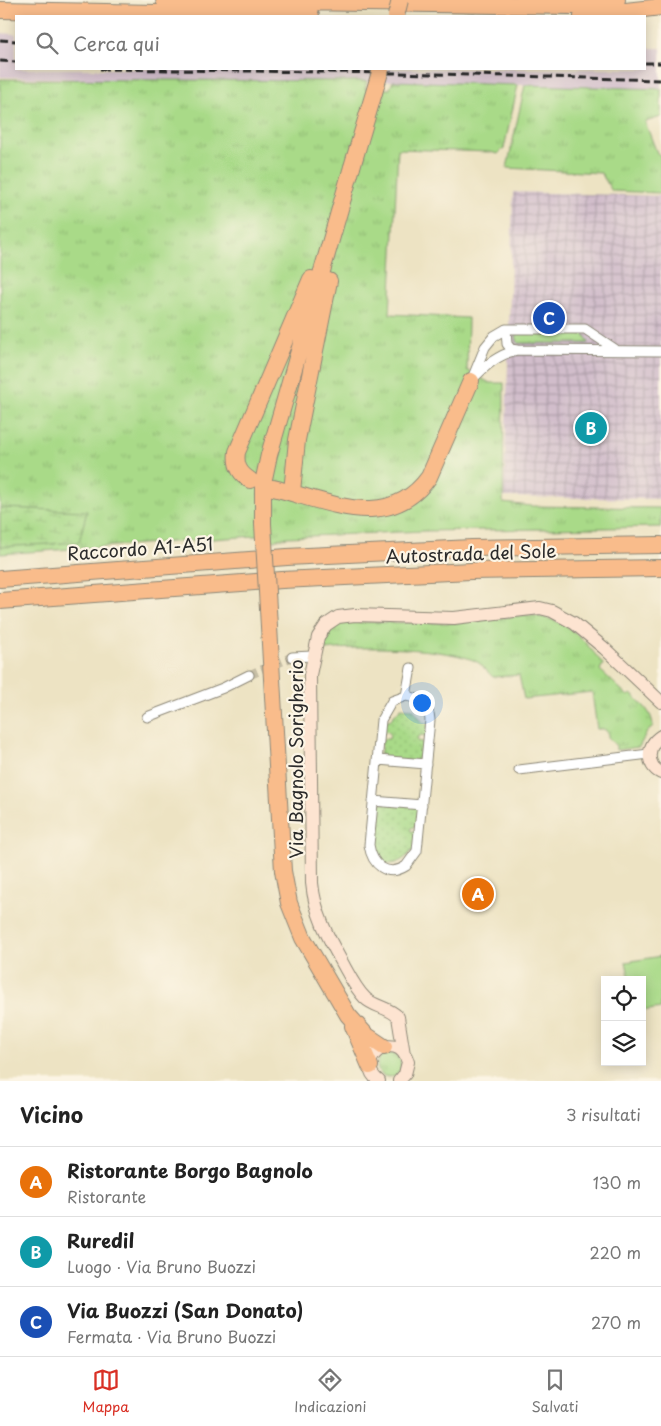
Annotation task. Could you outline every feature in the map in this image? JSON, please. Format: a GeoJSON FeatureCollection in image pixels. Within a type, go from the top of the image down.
{"type":"FeatureCollection","features":[{"type":"Feature","properties":{"kind":"highway"},"geometry":{"type":"LineString","coordinates":[[164,0],[572,6],[617,0]]}},
{"type":"Feature","properties":{"kind":"highway"},"geometry":{"type":"LineString","coordinates":[[396,15],[400,0]]}},
{"type":"Feature","properties":{"kind":"highway"},"geometry":{"type":"LineString","coordinates":[[591,15],[661,7]]}},
{"type":"Feature","properties":{"kind":"highway"},"geometry":{"type":"LineString","coordinates":[[0,10],[259,15]]}},
{"type":"Feature","properties":{"kind":"highway"},"geometry":{"type":"LineString","coordinates":[[0,21],[15,21]]}},
{"type":"Feature","properties":{"kind":"highway"},"geometry":{"type":"LineString","coordinates":[[370,1066],[348,1015],[303,938],[295,920],[286,888],[263,524],[263,483],[269,455],[380,70]]}},
{"type":"Feature","properties":{"kind":"highway"},"geometry":{"type":"LineString","coordinates":[[250,480],[237,467],[237,452],[339,213]]}},
{"type":"Feature","properties":{"kind":"highway"},"geometry":{"type":"LineString","coordinates":[[292,492],[298,440],[333,258],[339,213]]}},
{"type":"Feature","properties":{"kind":"highway"},"geometry":{"type":"LineString","coordinates":[[273,488],[338,505],[367,509],[386,508],[409,499],[419,491],[429,478],[471,381]]}},
{"type":"Feature","properties":{"kind":"highway","name":"Autostrada del Sole"},"geometry":{"type":"LineString","coordinates":[[283,557],[472,548],[661,545]]}},
{"type":"Feature","properties":{"kind":"highway","name":"Raccordo A1-A51"},"geometry":{"type":"LineString","coordinates":[[0,579],[283,557]]}},
{"type":"Feature","properties":{"kind":"highway","name":"Autostrada del Sole"},"geometry":{"type":"LineString","coordinates":[[0,601],[282,580],[471,571],[661,568]]}},
{"type":"Feature","properties":{"kind":"highway"},"geometry":{"type":"LineString","coordinates":[[348,1015],[366,1035],[385,1047]]}},
{"type":"Feature","properties":{"kind":"street"},"geometry":{"type":"LineString","coordinates":[[506,329],[507,344],[511,349],[517,350],[661,351]]}},
{"type":"Feature","properties":{"kind":"street"},"geometry":{"type":"LineString","coordinates":[[471,381],[485,347],[494,336],[506,329],[585,330],[617,351]]}},
{"type":"Feature","properties":{"kind":"street"},"geometry":{"type":"LineString","coordinates":[[586,351],[594,345],[594,335]]}},
{"type":"Feature","properties":{"kind":"street"},"geometry":{"type":"LineString","coordinates":[[471,381],[484,366],[498,357],[517,350]]}},
{"type":"Feature","properties":{"kind":"street","name":"Via Bagnolo Sorigherio"},"geometry":{"type":"LineString","coordinates":[[401,1026],[395,1014],[371,1002],[360,992],[324,930],[315,905],[312,883],[310,675],[312,656],[321,631],[331,621],[343,616],[454,618],[540,608],[552,611],[574,623],[619,661],[661,702]]}},
{"type":"Feature","properties":{"kind":"street"},"geometry":{"type":"LineString","coordinates":[[292,657],[312,656]]}},
{"type":"Feature","properties":{"kind":"street"},"geometry":{"type":"LineString","coordinates":[[406,696],[411,668]]}},
{"type":"Feature","properties":{"kind":"street"},"geometry":{"type":"LineString","coordinates":[[147,717],[223,688],[248,675]]}},
{"type":"Feature","properties":{"kind":"street"},"geometry":{"type":"LineString","coordinates":[[406,696],[418,698],[429,711],[430,720],[426,764],[415,856],[406,866],[390,871],[378,866],[371,854],[374,801],[383,715],[392,701],[406,696]]}},
{"type":"Feature","properties":{"kind":"street"},"geometry":{"type":"LineString","coordinates":[[660,736],[654,741],[649,754],[653,767],[661,774]]}},
{"type":"Feature","properties":{"kind":"street"},"geometry":{"type":"LineString","coordinates":[[519,770],[649,754]]}},
{"type":"Feature","properties":{"kind":"street"},"geometry":{"type":"LineString","coordinates":[[378,760],[426,764]]}},
{"type":"Feature","properties":{"kind":"street"},"geometry":{"type":"LineString","coordinates":[[374,801],[422,805]]}},
{"type":"Feature","properties":{"kind":"street"},"geometry":{"type":"LineString","coordinates":[[379,1081],[373,1075],[370,1066],[373,1056],[397,1036],[401,1026]]}},
{"type":"Feature","properties":{"kind":"street"},"geometry":{"type":"LineString","coordinates":[[401,1026],[404,1054],[408,1062],[403,1079]]}},
{"type":"Feature","properties":{"kind":"street"},"geometry":{"type":"LineString","coordinates":[[385,1047],[396,1048],[404,1054]]}},
{"type":"Feature","properties":{"kind":"shaded area"},"geometry":{"type":"Polygon","coordinates":[[[0,33],[15,34],[15,70],[646,70],[646,48],[661,48],[661,89],[393,81],[240,82],[0,77],[0,33]]]}},
{"type":"Feature","properties":{"kind":"shaded area"},"geometry":{"type":"Polygon","coordinates":[[[513,192],[661,196],[661,499],[504,497],[513,192]]]}},
{"type":"Feature","properties":{"kind":"green space"},"geometry":{"type":"Polygon","coordinates":[[[0,79],[367,81],[365,89],[390,89],[393,81],[518,85],[504,148],[498,154],[490,152],[398,149],[390,314],[468,318],[467,370],[490,383],[504,383],[503,503],[532,506],[661,508],[661,527],[423,531],[287,537],[270,541],[269,535],[0,554],[0,79]]]}},
{"type":"Feature","properties":{"kind":"green space"},"geometry":{"type":"Polygon","coordinates":[[[525,85],[661,89],[661,117],[645,122],[657,153],[661,156],[661,193],[612,191],[601,173],[507,168],[525,85]]]}},
{"type":"Feature","properties":{"kind":"green space"},"geometry":{"type":"Polygon","coordinates":[[[519,333],[584,334],[589,343],[518,343],[516,335],[519,333]]]}},
{"type":"Feature","properties":{"kind":"green space"},"geometry":{"type":"Polygon","coordinates":[[[0,508],[87,511],[79,542],[0,547],[0,508]]]}},
{"type":"Feature","properties":{"kind":"green space"},"geometry":{"type":"Polygon","coordinates":[[[526,615],[552,620],[571,629],[587,644],[603,664],[600,670],[628,696],[631,694],[646,708],[651,717],[653,727],[647,732],[639,747],[616,750],[616,746],[608,737],[608,733],[604,729],[597,729],[592,692],[524,699],[519,675],[493,677],[479,663],[466,658],[401,649],[353,648],[319,651],[329,630],[343,622],[454,623],[526,615]]]}},
{"type":"Feature","properties":{"kind":"green space"},"geometry":{"type":"Polygon","coordinates":[[[401,708],[413,709],[423,723],[428,724],[427,737],[421,735],[417,738],[417,741],[426,743],[424,763],[380,758],[382,739],[389,739],[390,735],[389,732],[383,731],[385,720],[390,720],[401,708]]]}},
{"type":"Feature","properties":{"kind":"green space"},"geometry":{"type":"Polygon","coordinates":[[[375,802],[420,806],[418,824],[410,829],[417,832],[415,852],[411,851],[396,863],[385,863],[378,855],[376,848],[371,848],[374,828],[380,825],[378,820],[374,820],[375,802]]]}},
{"type":"Feature","properties":{"kind":"green space"},"geometry":{"type":"Polygon","coordinates":[[[661,956],[661,1008],[646,1010],[646,976],[629,976],[626,962],[661,956]]]}},
{"type":"Feature","properties":{"kind":"green space"},"geometry":{"type":"Polygon","coordinates":[[[389,1053],[397,1057],[401,1065],[397,1073],[389,1077],[381,1073],[377,1065],[381,1057],[389,1053]]]}},
{"type":"Feature","properties":{"kind":"tunnel"},"geometry":{"type":"LineString","coordinates":[[249,675],[292,657]]}},
{"type":"Feature","properties":{"kind":"railway"},"geometry":{"type":"LineString","coordinates":[[0,40],[15,41]]}},
{"type":"Feature","properties":{"kind":"railway"},"geometry":{"type":"LineString","coordinates":[[0,61],[15,62]]}},
{"type":"Feature","properties":{"kind":"railway"},"geometry":{"type":"LineString","coordinates":[[646,63],[661,63]]}},
{"type":"Feature","properties":{"kind":"railway"},"geometry":{"type":"LineString","coordinates":[[174,70],[396,73],[661,80]]}},
{"type":"Feature","properties":{"kind":"place","name":"Via Buozzi (San Donato)"},"geometry":{"type":"Point","coordinates":[549,318]}},
{"type":"Feature","properties":{"kind":"place","name":"Ruredil"},"geometry":{"type":"Point","coordinates":[591,428]}},
{"type":"Feature","properties":{"kind":"place","name":"Ristorante Borgo Bagnolo"},"geometry":{"type":"Point","coordinates":[478,894]}}]}
